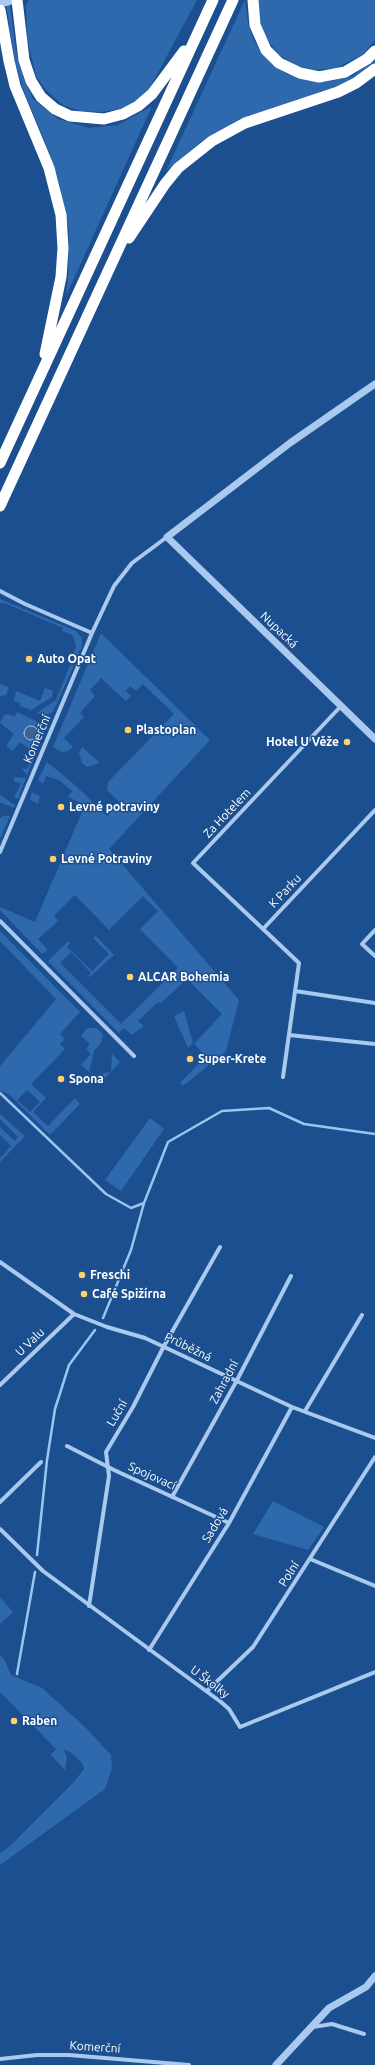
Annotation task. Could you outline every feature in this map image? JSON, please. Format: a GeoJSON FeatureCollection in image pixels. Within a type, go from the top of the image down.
{"type":"FeatureCollection","features":[{"type":"Feature","properties":{"kind":"highway"},"geometry":{"type":"LineString","coordinates":[[16,0],[24,60],[31,81],[41,97],[55,109],[70,116],[104,119],[123,114],[138,106],[152,94],[196,37]]}},
{"type":"Feature","properties":{"kind":"highway"},"geometry":{"type":"LineString","coordinates":[[0,463],[213,0]]}},
{"type":"Feature","properties":{"kind":"highway"},"geometry":{"type":"LineString","coordinates":[[0,506],[233,0]]}},
{"type":"Feature","properties":{"kind":"highway"},"geometry":{"type":"LineString","coordinates":[[253,0],[255,25],[266,50],[279,63],[300,74],[319,77],[346,72],[367,59],[375,51]]}},
{"type":"Feature","properties":{"kind":"highway"},"geometry":{"type":"LineString","coordinates":[[0,10],[15,86],[50,173],[61,215],[63,248],[61,277],[39,376]]}},
{"type":"Feature","properties":{"kind":"highway"},"geometry":{"type":"LineString","coordinates":[[108,270],[165,184],[196,153],[212,141],[239,126],[266,115],[338,92],[356,83],[375,69]]}},
{"type":"Feature","properties":{"kind":"street"},"geometry":{"type":"LineString","coordinates":[[0,2],[5,3],[16,0]]}},
{"type":"Feature","properties":{"kind":"street"},"geometry":{"type":"LineString","coordinates":[[167,537],[290,443],[375,384]]}},
{"type":"Feature","properties":{"kind":"street","name":"Komerční"},"geometry":{"type":"LineString","coordinates":[[0,852],[92,633],[113,587],[132,563],[167,537]]}},
{"type":"Feature","properties":{"kind":"street","name":"Nupacká"},"geometry":{"type":"LineString","coordinates":[[167,537],[375,739]]}},
{"type":"Feature","properties":{"kind":"street"},"geometry":{"type":"LineString","coordinates":[[0,591],[25,604],[92,633]]}},
{"type":"Feature","properties":{"kind":"street","name":"Za Hotelem"},"geometry":{"type":"LineString","coordinates":[[263,929],[193,863],[340,706]]}},
{"type":"Feature","properties":{"kind":"street","name":"K Parku"},"geometry":{"type":"LineString","coordinates":[[263,929],[375,810]]}},
{"type":"Feature","properties":{"kind":"street"},"geometry":{"type":"LineString","coordinates":[[0,921],[134,1056]]}},
{"type":"Feature","properties":{"kind":"street"},"geometry":{"type":"LineString","coordinates":[[263,929],[299,963],[283,1077]]}},
{"type":"Feature","properties":{"kind":"street"},"geometry":{"type":"LineString","coordinates":[[375,930],[362,944],[375,956]]}},
{"type":"Feature","properties":{"kind":"street"},"geometry":{"type":"LineString","coordinates":[[295,991],[375,1003]]}},
{"type":"Feature","properties":{"kind":"street"},"geometry":{"type":"LineString","coordinates":[[289,1034],[375,1044]]}},
{"type":"Feature","properties":{"kind":"street","name":"Luční"},"geometry":{"type":"LineString","coordinates":[[89,1606],[108,1479],[106,1452],[133,1407],[164,1346],[220,1247]]}},
{"type":"Feature","properties":{"kind":"street","name":"Průběžná"},"geometry":{"type":"LineString","coordinates":[[0,1262],[74,1314],[93,1322],[145,1338],[292,1407],[305,1410],[375,1438]]}},
{"type":"Feature","properties":{"kind":"street","name":"Zahradní"},"geometry":{"type":"LineString","coordinates":[[172,1496],[236,1382],[291,1276]]}},
{"type":"Feature","properties":{"kind":"street","name":"U Valu"},"geometry":{"type":"LineString","coordinates":[[0,1386],[74,1314]]}},
{"type":"Feature","properties":{"kind":"street"},"geometry":{"type":"LineString","coordinates":[[305,1410],[362,1315]]}},
{"type":"Feature","properties":{"kind":"street","name":"Sadová"},"geometry":{"type":"LineString","coordinates":[[149,1650],[229,1523],[292,1407]]}},
{"type":"Feature","properties":{"kind":"street","name":"Spojovací"},"geometry":{"type":"LineString","coordinates":[[67,1446],[107,1465],[114,1470],[229,1523]]}},
{"type":"Feature","properties":{"kind":"street","name":"Polní"},"geometry":{"type":"LineString","coordinates":[[207,1691],[253,1647],[375,1457]]}},
{"type":"Feature","properties":{"kind":"street"},"geometry":{"type":"LineString","coordinates":[[0,1502],[41,1462]]}},
{"type":"Feature","properties":{"kind":"street","name":"U Školky"},"geometry":{"type":"LineString","coordinates":[[0,1529],[43,1571],[207,1691],[229,1709],[240,1727],[375,1672]]}},
{"type":"Feature","properties":{"kind":"street"},"geometry":{"type":"LineString","coordinates":[[310,1559],[375,1586]]}},
{"type":"Feature","properties":{"kind":"street"},"geometry":{"type":"LineString","coordinates":[[276,2065],[329,2008],[366,1987],[375,1976]]}},
{"type":"Feature","properties":{"kind":"street"},"geometry":{"type":"LineString","coordinates":[[306,2032],[320,2025],[332,2024],[364,2034]]}},
{"type":"Feature","properties":{"kind":"street","name":"Komerční"},"geometry":{"type":"LineString","coordinates":[[0,2059],[37,2055],[69,2055],[189,2065]]}},
{"type":"Feature","properties":{"kind":"shaded area"},"geometry":{"type":"Polygon","coordinates":[[[29,0],[197,0],[148,91],[133,103],[120,109],[100,112],[80,111],[63,105],[46,90],[36,76],[27,37],[26,5],[29,0]]]}},
{"type":"Feature","properties":{"kind":"shaded area"},"geometry":{"type":"Polygon","coordinates":[[[245,0],[248,23],[253,38],[260,51],[273,65],[284,72],[308,80],[327,82],[353,76],[375,58],[375,62],[356,77],[333,89],[239,120],[202,141],[166,171],[245,0]]]}},
{"type":"Feature","properties":{"kind":"shaded area"},"geometry":{"type":"Polygon","coordinates":[[[258,0],[375,0],[375,40],[362,55],[336,68],[315,70],[297,66],[278,54],[266,38],[258,17],[258,0]]]}},
{"type":"Feature","properties":{"kind":"shaded area"},"geometry":{"type":"Polygon","coordinates":[[[6,5],[10,5],[16,51],[24,79],[33,99],[58,119],[89,128],[118,125],[152,106],[66,296],[69,231],[59,183],[44,139],[24,92],[16,66],[6,5]]]}},
{"type":"Feature","properties":{"kind":"shaded area"},"geometry":{"type":"Polygon","coordinates":[[[0,599],[76,631],[82,638],[82,646],[76,659],[73,656],[76,645],[72,635],[62,631],[63,628],[7,604],[0,603],[0,599]]]}},
{"type":"Feature","properties":{"kind":"shaded area"},"geometry":{"type":"Polygon","coordinates":[[[101,633],[210,740],[109,849],[239,1000],[226,1051],[183,1086],[180,1083],[206,1056],[194,1044],[222,1014],[187,979],[161,1003],[158,1002],[138,1021],[144,1026],[132,1035],[124,1028],[119,1033],[48,961],[68,941],[70,943],[67,947],[92,971],[109,954],[93,938],[96,936],[114,955],[90,977],[88,976],[91,973],[71,952],[60,963],[121,1024],[178,968],[140,929],[158,911],[143,896],[109,930],[75,895],[54,916],[58,921],[38,939],[48,950],[42,954],[0,910],[0,907],[35,922],[85,805],[68,797],[72,791],[59,780],[46,776],[43,784],[38,780],[47,762],[75,785],[107,816],[119,802],[107,790],[108,782],[174,714],[143,684],[136,691],[130,686],[126,691],[131,696],[126,701],[101,678],[90,690],[95,696],[80,713],[84,717],[64,738],[73,747],[68,751],[62,752],[53,747],[101,633]]]}},
{"type":"Feature","properties":{"kind":"shaded area"},"geometry":{"type":"Polygon","coordinates":[[[70,665],[74,665],[53,712],[45,715],[37,713],[56,700],[70,665]]]}},
{"type":"Feature","properties":{"kind":"shaded area"},"geometry":{"type":"Polygon","coordinates":[[[0,684],[9,687],[6,695],[0,696],[0,684]]]}},
{"type":"Feature","properties":{"kind":"shaded area"},"geometry":{"type":"Polygon","coordinates":[[[45,688],[53,691],[52,697],[31,710],[20,706],[20,703],[14,701],[16,691],[40,701],[45,688]]]}},
{"type":"Feature","properties":{"kind":"shaded area"},"geometry":{"type":"Polygon","coordinates":[[[17,712],[38,722],[45,731],[27,775],[22,768],[27,769],[34,752],[20,742],[13,751],[6,746],[14,734],[0,723],[4,715],[8,714],[15,717],[17,712]]]}},
{"type":"Feature","properties":{"kind":"shaded area"},"geometry":{"type":"Polygon","coordinates":[[[31,726],[36,728],[38,733],[36,738],[31,740],[26,738],[24,733],[26,728],[31,726]]]}},
{"type":"Feature","properties":{"kind":"shaded area"},"geometry":{"type":"Polygon","coordinates":[[[82,747],[99,762],[97,764],[87,767],[82,763],[79,753],[82,747]]]}},
{"type":"Feature","properties":{"kind":"shaded area"},"geometry":{"type":"Polygon","coordinates":[[[13,777],[26,778],[18,799],[14,797],[21,784],[15,783],[13,777]]]}},
{"type":"Feature","properties":{"kind":"shaded area"},"geometry":{"type":"Polygon","coordinates":[[[32,792],[40,796],[38,804],[30,800],[32,792]]]}},
{"type":"Feature","properties":{"kind":"shaded area"},"geometry":{"type":"Polygon","coordinates":[[[0,795],[15,805],[14,808],[0,802],[0,795]]]}},
{"type":"Feature","properties":{"kind":"shaded area"},"geometry":{"type":"Polygon","coordinates":[[[10,816],[0,839],[0,818],[10,816]]]}},
{"type":"Feature","properties":{"kind":"shaded area"},"geometry":{"type":"Polygon","coordinates":[[[0,931],[80,1012],[60,1034],[65,1039],[60,1044],[65,1049],[31,1084],[46,1098],[33,1112],[48,1126],[75,1098],[80,1104],[50,1135],[11,1096],[0,1090],[0,1066],[56,999],[0,941],[0,931]],[[27,1090],[17,1100],[30,1112],[40,1102],[27,1090]]]}},
{"type":"Feature","properties":{"kind":"shaded area"},"geometry":{"type":"Polygon","coordinates":[[[184,1011],[193,1043],[188,1048],[174,1016],[184,1011]]]}},
{"type":"Feature","properties":{"kind":"shaded area"},"geometry":{"type":"Polygon","coordinates":[[[97,1028],[103,1035],[101,1043],[94,1051],[89,1072],[81,1065],[91,1054],[86,1049],[90,1044],[81,1036],[86,1029],[97,1028]]]}},
{"type":"Feature","properties":{"kind":"shaded area"},"geometry":{"type":"Polygon","coordinates":[[[112,1054],[120,1062],[111,1072],[112,1054]]]}},
{"type":"Feature","properties":{"kind":"shaded area"},"geometry":{"type":"Polygon","coordinates":[[[111,1072],[104,1079],[103,1073],[111,1072]]]}},
{"type":"Feature","properties":{"kind":"shaded area"},"geometry":{"type":"Polygon","coordinates":[[[0,1114],[25,1136],[0,1162],[0,1158],[11,1146],[0,1135],[0,1127],[15,1141],[18,1137],[0,1119],[0,1114]]]}},
{"type":"Feature","properties":{"kind":"shaded area"},"geometry":{"type":"Polygon","coordinates":[[[150,1118],[164,1129],[121,1191],[105,1180],[150,1118]]]}},
{"type":"Feature","properties":{"kind":"shaded area"},"geometry":{"type":"Polygon","coordinates":[[[273,1501],[324,1527],[308,1550],[253,1534],[273,1501]]]}},
{"type":"Feature","properties":{"kind":"shaded area"},"geometry":{"type":"Polygon","coordinates":[[[0,1597],[13,1612],[0,1624],[0,1597]]]}},
{"type":"Feature","properties":{"kind":"shaded area"},"geometry":{"type":"Polygon","coordinates":[[[0,1655],[4,1659],[11,1675],[42,1688],[86,1728],[111,1755],[112,1768],[105,1789],[0,1865],[0,1853],[10,1846],[74,1782],[84,1769],[82,1763],[72,1753],[64,1749],[67,1759],[65,1770],[51,1755],[56,1749],[0,1692],[0,1655]]]}},
{"type":"Feature","properties":{"kind":"waterway"},"geometry":{"type":"LineString","coordinates":[[0,1093],[106,1194],[131,1208],[144,1203],[168,1142],[222,1111],[269,1108],[304,1124],[375,1134]]}},
{"type":"Feature","properties":{"kind":"waterway"},"geometry":{"type":"LineString","coordinates":[[103,1318],[131,1250],[144,1203]]}},
{"type":"Feature","properties":{"kind":"waterway"},"geometry":{"type":"LineString","coordinates":[[37,1555],[47,1460],[55,1409],[69,1365],[95,1330]]}},
{"type":"Feature","properties":{"kind":"waterway"},"geometry":{"type":"LineString","coordinates":[[17,1674],[35,1572]]}},
{"type":"Feature","properties":{"kind":"place","name":"Auto Opat"},"geometry":{"type":"Point","coordinates":[29,659]}},
{"type":"Feature","properties":{"kind":"place","name":"Plastoplan"},"geometry":{"type":"Point","coordinates":[128,730]}},
{"type":"Feature","properties":{"kind":"place","name":"Hotel U Věže"},"geometry":{"type":"Point","coordinates":[347,742]}},
{"type":"Feature","properties":{"kind":"place","name":"Levné potraviny"},"geometry":{"type":"Point","coordinates":[61,807]}},
{"type":"Feature","properties":{"kind":"place","name":"Levné Potraviny"},"geometry":{"type":"Point","coordinates":[53,859]}},
{"type":"Feature","properties":{"kind":"place","name":"ALCAR Bohemia"},"geometry":{"type":"Point","coordinates":[130,977]}},
{"type":"Feature","properties":{"kind":"place","name":"Super-Krete"},"geometry":{"type":"Point","coordinates":[190,1059]}},
{"type":"Feature","properties":{"kind":"place","name":"Spona"},"geometry":{"type":"Point","coordinates":[61,1079]}},
{"type":"Feature","properties":{"kind":"place","name":"Freschi"},"geometry":{"type":"Point","coordinates":[82,1275]}},
{"type":"Feature","properties":{"kind":"place","name":"Café Spižírna"},"geometry":{"type":"Point","coordinates":[84,1294]}},
{"type":"Feature","properties":{"kind":"place","name":"Raben"},"geometry":{"type":"Point","coordinates":[14,1721]}}]}
